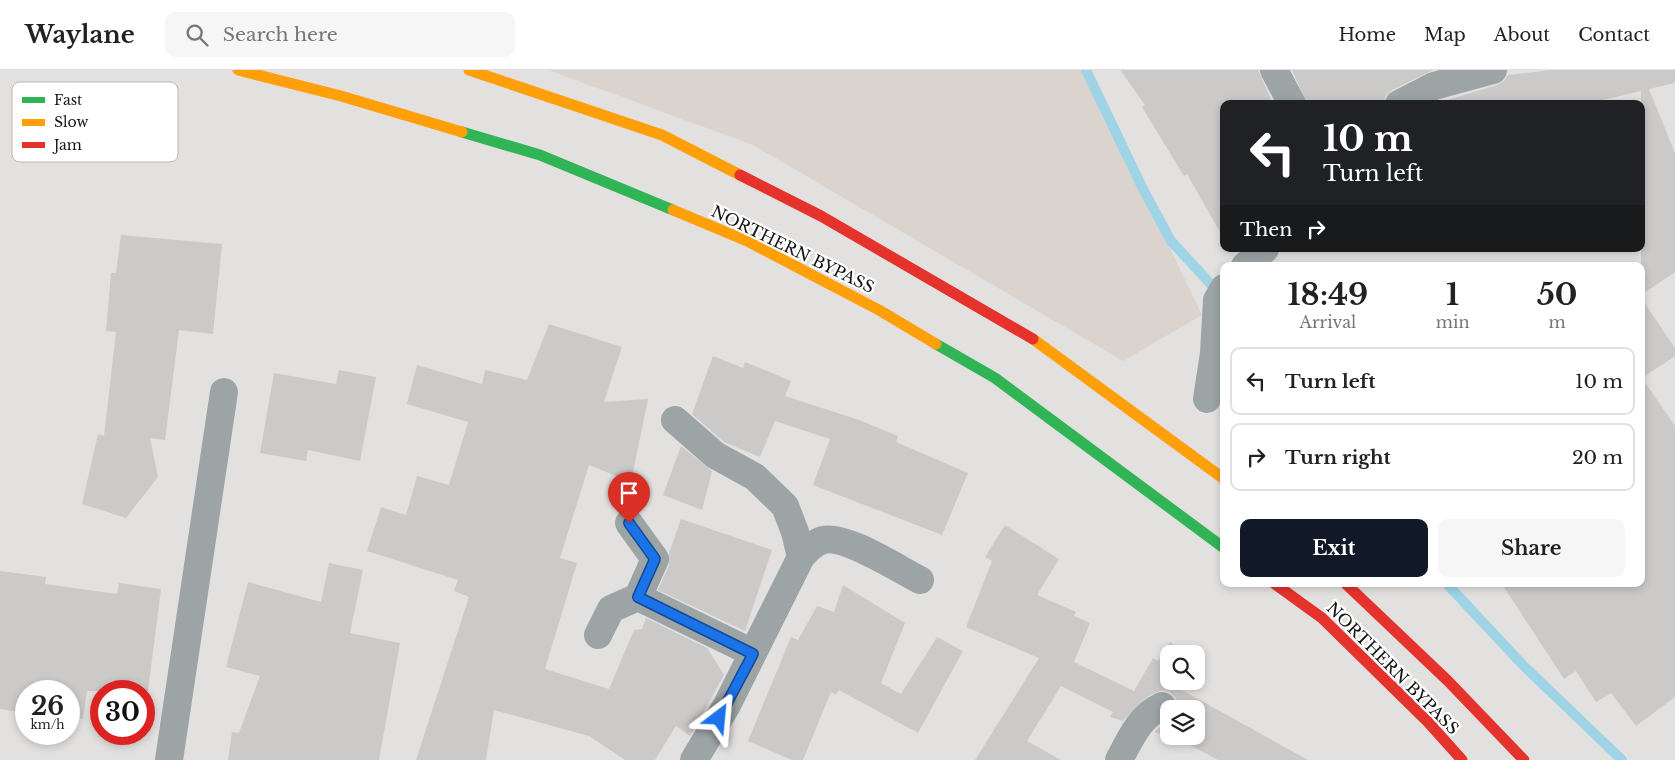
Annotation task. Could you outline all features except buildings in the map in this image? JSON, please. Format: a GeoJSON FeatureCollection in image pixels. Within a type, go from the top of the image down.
{"type":"FeatureCollection","features":[{"type":"Feature","properties":{"kind":"highway","name":"NORTHERN BYPASS"},"geometry":{"type":"LineString","coordinates":[[238,70],[341,96],[540,155],[747,241],[879,310],[995,378],[1220,545]]}},
{"type":"Feature","properties":{"kind":"highway"},"geometry":{"type":"LineString","coordinates":[[469,70],[662,136],[821,216],[1044,346],[1220,476]]}},
{"type":"Feature","properties":{"kind":"highway","name":"NORTHERN BYPASS"},"geometry":{"type":"LineString","coordinates":[[1279,587],[1322,618],[1428,722],[1462,760]]}},
{"type":"Feature","properties":{"kind":"highway","name":"NORTHERN BYPASS"},"geometry":{"type":"LineString","coordinates":[[1349,587],[1448,681],[1524,760]]}},
{"type":"Feature","properties":{"kind":"street"},"geometry":{"type":"LineString","coordinates":[[1274,70],[1290,100]]}},
{"type":"Feature","properties":{"kind":"street"},"geometry":{"type":"LineString","coordinates":[[1407,100],[1434,86],[1493,70]]}},
{"type":"Feature","properties":{"kind":"street"},"geometry":{"type":"LineString","coordinates":[[1250,262],[1262,252]]}},
{"type":"Feature","properties":{"kind":"street"},"geometry":{"type":"LineString","coordinates":[[1207,399],[1214,353],[1217,300],[1220,295]]}},
{"type":"Feature","properties":{"kind":"street"},"geometry":{"type":"LineString","coordinates":[[169,760],[224,392]]}},
{"type":"Feature","properties":{"kind":"street"},"geometry":{"type":"LineString","coordinates":[[675,420],[715,455],[755,477],[785,506],[795,532],[801,557]]}},
{"type":"Feature","properties":{"kind":"street"},"geometry":{"type":"LineString","coordinates":[[598,635],[611,609],[638,597],[655,559],[629,523]]}},
{"type":"Feature","properties":{"kind":"street"},"geometry":{"type":"LineString","coordinates":[[694,760],[753,654],[801,557],[811,546],[823,540],[841,540],[920,580]]}},
{"type":"Feature","properties":{"kind":"street"},"geometry":{"type":"LineString","coordinates":[[638,597],[753,654]]}},
{"type":"Feature","properties":{"kind":"street"},"geometry":{"type":"LineString","coordinates":[[1119,760],[1146,715],[1160,707]]}},
{"type":"Feature","properties":{"kind":"shaded area"},"geometry":{"type":"Polygon","coordinates":[[[548,70],[1085,70],[1202,315],[1123,361],[753,145],[548,70]]]}},
{"type":"Feature","properties":{"kind":"waterway"},"geometry":{"type":"LineString","coordinates":[[1086,70],[1142,187],[1171,241],[1220,294]]}},
{"type":"Feature","properties":{"kind":"waterway"},"geometry":{"type":"LineString","coordinates":[[1450,587],[1523,665],[1622,760]]}},
{"type":"Feature","properties":{"kind":"traffic: fast"},"geometry":{"type":"LineString","coordinates":[[462,132],[540,155],[673,210]]}},
{"type":"Feature","properties":{"kind":"traffic: fast"},"geometry":{"type":"LineString","coordinates":[[936,344],[995,378],[1220,545]]}},
{"type":"Feature","properties":{"kind":"traffic: slow"},"geometry":{"type":"LineString","coordinates":[[238,70],[341,96],[462,132]]}},
{"type":"Feature","properties":{"kind":"traffic: slow"},"geometry":{"type":"LineString","coordinates":[[469,70],[662,135],[740,175]]}},
{"type":"Feature","properties":{"kind":"traffic: slow"},"geometry":{"type":"LineString","coordinates":[[673,210],[747,241],[879,310],[936,344]]}},
{"type":"Feature","properties":{"kind":"traffic: slow"},"geometry":{"type":"LineString","coordinates":[[1033,339],[1220,476]]}},
{"type":"Feature","properties":{"kind":"traffic: jam"},"geometry":{"type":"LineString","coordinates":[[740,175],[821,216],[1033,339]]}},
{"type":"Feature","properties":{"kind":"traffic: jam"},"geometry":{"type":"LineString","coordinates":[[1279,587],[1322,618],[1428,722],[1462,760]]}},
{"type":"Feature","properties":{"kind":"traffic: jam"},"geometry":{"type":"LineString","coordinates":[[1349,587],[1448,681],[1524,760]]}},
{"type":"Feature","properties":{"kind":"route"},"geometry":{"type":"LineString","coordinates":[[629,523],[655,559],[638,597],[753,654],[719,718]]}}]}
